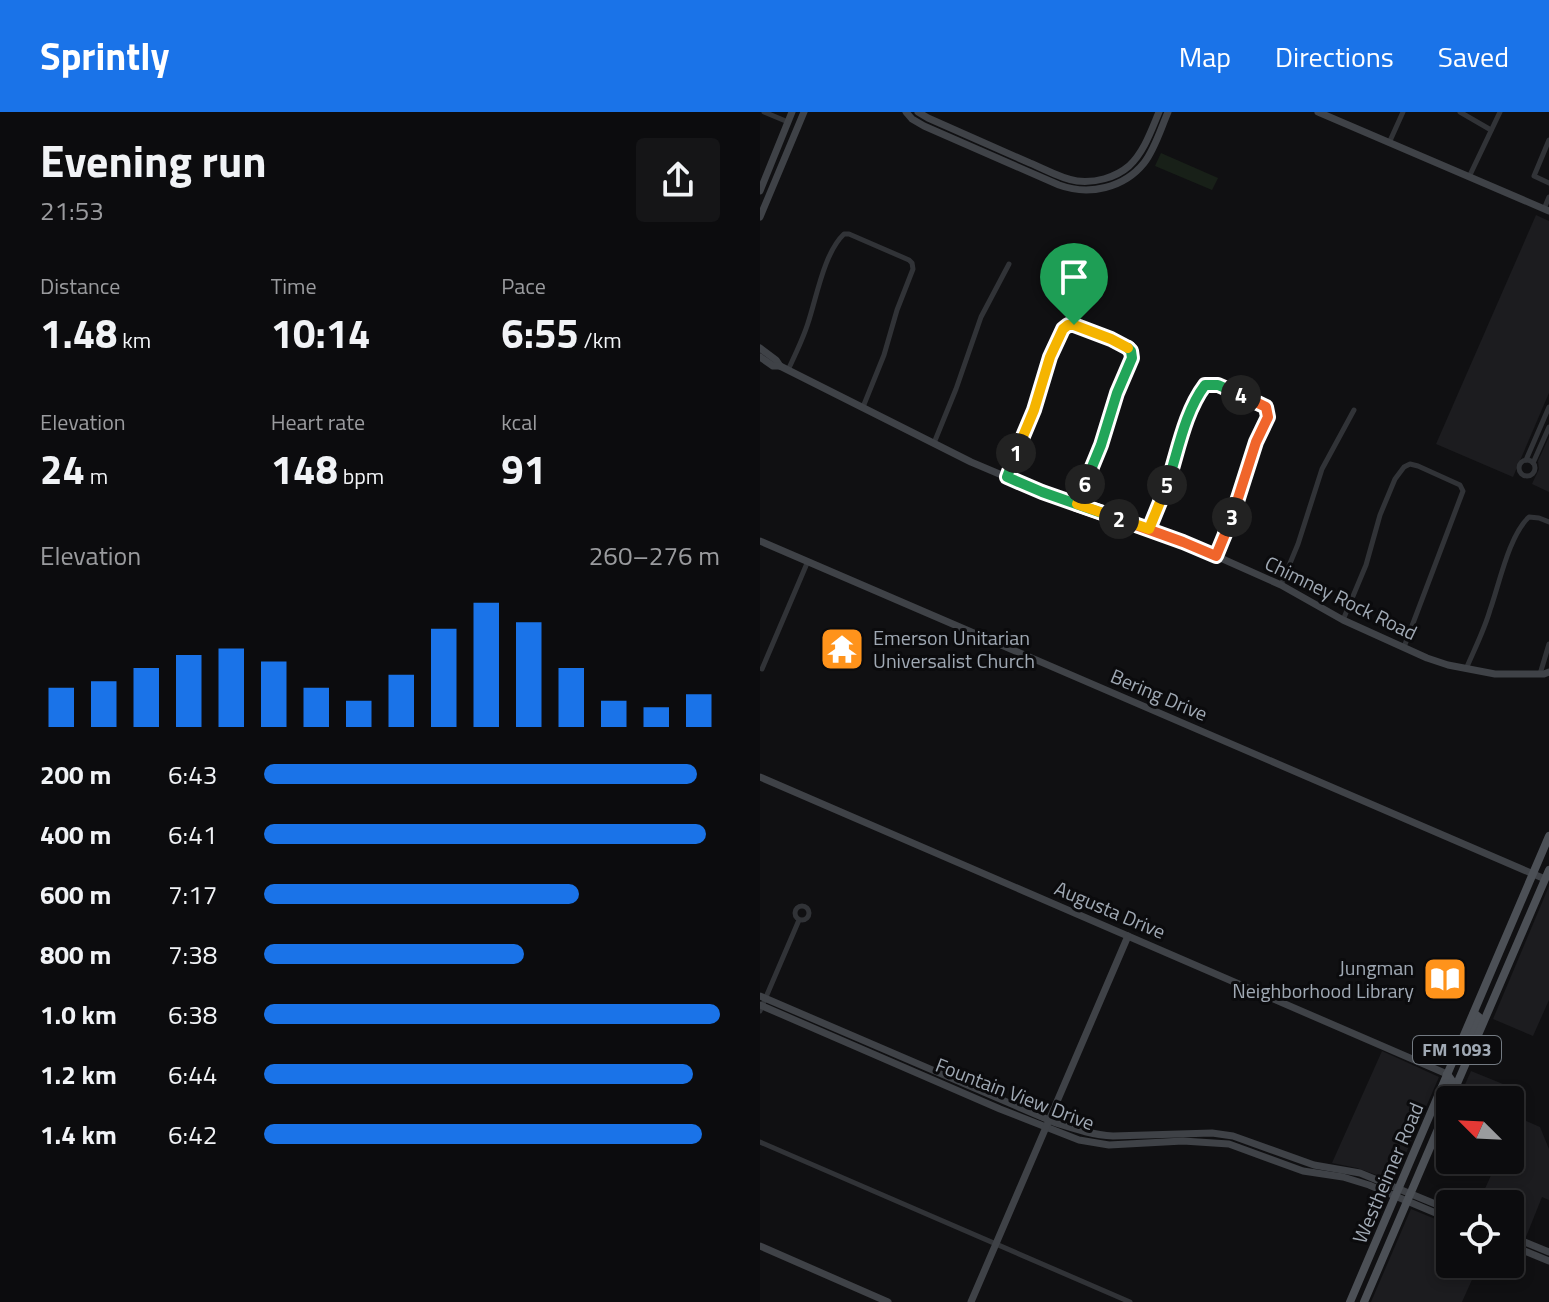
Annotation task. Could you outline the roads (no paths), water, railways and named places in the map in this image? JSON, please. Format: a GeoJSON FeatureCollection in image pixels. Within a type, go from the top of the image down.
{"type":"FeatureCollection","features":[{"type":"Feature","properties":{"kind":"main road","name":"Westheimer Road"},"geometry":{"type":"LineString","coordinates":[[1358,1299],[1369,1257],[1549,836]]}},
{"type":"Feature","properties":{"kind":"main road","name":"Westheimer Road"},"geometry":{"type":"LineString","coordinates":[[1456,1086],[1549,870]]}},
{"type":"Feature","properties":{"kind":"main road"},"geometry":{"type":"LineString","coordinates":[[1488,1014],[1482,1007],[1494,980],[1491,973]]}},
{"type":"Feature","properties":{"kind":"main road"},"geometry":{"type":"LineString","coordinates":[[1473,1047],[1470,1038],[1479,1017],[1474,1013]]}},
{"type":"Feature","properties":{"kind":"main road"},"geometry":{"type":"LineString","coordinates":[[1447,1074],[1452,1081],[1450,1086]]}},
{"type":"Feature","properties":{"kind":"main road","name":"Westheimer Road"},"geometry":{"type":"LineString","coordinates":[[1358,1299],[1409,1197],[1436,1134]]}},
{"type":"Feature","properties":{"kind":"street"},"geometry":{"type":"LineString","coordinates":[[764,112],[788,122]]}},
{"type":"Feature","properties":{"kind":"street"},"geometry":{"type":"LineString","coordinates":[[760,191],[792,112]]}},
{"type":"Feature","properties":{"kind":"street"},"geometry":{"type":"LineString","coordinates":[[760,217],[804,112]]}},
{"type":"Feature","properties":{"kind":"street"},"geometry":{"type":"LineString","coordinates":[[906,112],[924,126],[1071,180],[1095,185],[1118,183],[1149,155],[1159,112]]}},
{"type":"Feature","properties":{"kind":"street"},"geometry":{"type":"LineString","coordinates":[[918,112],[982,146]]}},
{"type":"Feature","properties":{"kind":"street"},"geometry":{"type":"LineString","coordinates":[[1154,134],[1168,112]]}},
{"type":"Feature","properties":{"kind":"street"},"geometry":{"type":"LineString","coordinates":[[1318,112],[1546,210],[1549,197]]}},
{"type":"Feature","properties":{"kind":"street"},"geometry":{"type":"LineString","coordinates":[[1389,143],[1403,112]]}},
{"type":"Feature","properties":{"kind":"street"},"geometry":{"type":"LineString","coordinates":[[1460,112],[1491,130]]}},
{"type":"Feature","properties":{"kind":"street"},"geometry":{"type":"LineString","coordinates":[[1469,177],[1500,112]]}},
{"type":"Feature","properties":{"kind":"street"},"geometry":{"type":"LineString","coordinates":[[1549,140],[1534,176],[1549,183]]}},
{"type":"Feature","properties":{"kind":"street"},"geometry":{"type":"LineString","coordinates":[[774,157],[784,161]]}},
{"type":"Feature","properties":{"kind":"street"},"geometry":{"type":"LineString","coordinates":[[784,369],[808,322],[826,267],[844,234],[909,260],[913,269],[863,407]]}},
{"type":"Feature","properties":{"kind":"street"},"geometry":{"type":"LineString","coordinates":[[934,443],[981,317],[1009,264]]}},
{"type":"Feature","properties":{"kind":"street"},"geometry":{"type":"LineString","coordinates":[[1007,477],[1063,329],[1074,325],[1100,335],[1126,346],[1132,358],[1077,504]]}},
{"type":"Feature","properties":{"kind":"street","name":"Chimney Rock Road"},"geometry":{"type":"LineString","coordinates":[[760,348],[784,369]]}},
{"type":"Feature","properties":{"kind":"street","name":"Chimney Rock Road"},"geometry":{"type":"LineString","coordinates":[[760,357],[773,366],[1007,477],[1216,556],[1427,658],[1495,674],[1546,675]]}},
{"type":"Feature","properties":{"kind":"street"},"geometry":{"type":"LineString","coordinates":[[1149,529],[1199,392],[1210,384],[1237,394],[1266,407],[1268,417],[1256,442],[1234,513],[1216,556]]}},
{"type":"Feature","properties":{"kind":"street"},"geometry":{"type":"LineString","coordinates":[[1549,407],[1526,460],[1519,466],[1524,475],[1529,476],[1533,472],[1533,463],[1549,427]]}},
{"type":"Feature","properties":{"kind":"street"},"geometry":{"type":"LineString","coordinates":[[1281,585],[1322,469],[1354,410]]}},
{"type":"Feature","properties":{"kind":"street"},"geometry":{"type":"LineString","coordinates":[[1526,460],[1533,463]]}},
{"type":"Feature","properties":{"kind":"street"},"geometry":{"type":"LineString","coordinates":[[1343,620],[1366,565],[1380,515],[1399,472],[1410,464],[1460,485],[1463,491],[1404,647]]}},
{"type":"Feature","properties":{"kind":"street"},"geometry":{"type":"LineString","coordinates":[[1466,669],[1490,613],[1511,547],[1524,522],[1529,517],[1549,522]]}},
{"type":"Feature","properties":{"kind":"street","name":"Bering Drive"},"geometry":{"type":"LineString","coordinates":[[760,541],[1545,879]]}},
{"type":"Feature","properties":{"kind":"street"},"geometry":{"type":"LineString","coordinates":[[762,669],[808,561]]}},
{"type":"Feature","properties":{"kind":"street"},"geometry":{"type":"LineString","coordinates":[[1546,675],[1549,644]]}},
{"type":"Feature","properties":{"kind":"street"},"geometry":{"type":"LineString","coordinates":[[760,652],[768,656]]}},
{"type":"Feature","properties":{"kind":"street","name":"Augusta Drive"},"geometry":{"type":"LineString","coordinates":[[760,777],[1447,1074]]}},
{"type":"Feature","properties":{"kind":"street"},"geometry":{"type":"LineString","coordinates":[[761,1003],[799,920]]}},
{"type":"Feature","properties":{"kind":"street"},"geometry":{"type":"LineString","coordinates":[[971,1302],[1128,936]]}},
{"type":"Feature","properties":{"kind":"street","name":"Fountain View Drive"},"geometry":{"type":"LineString","coordinates":[[761,1003],[833,1031],[1079,1140],[1109,1145],[1183,1141],[1241,1143]]}},
{"type":"Feature","properties":{"kind":"street","name":"Fountain View Drive"},"geometry":{"type":"LineString","coordinates":[[1048,1124],[1098,1135],[1212,1133],[1313,1169],[1398,1192],[1436,1211]]}},
{"type":"Feature","properties":{"kind":"street"},"geometry":{"type":"LineString","coordinates":[[1134,1135],[1134,1145]]}},
{"type":"Feature","properties":{"kind":"street"},"geometry":{"type":"LineString","coordinates":[[760,1142],[1130,1302]]}},
{"type":"Feature","properties":{"kind":"street","name":"Fountain View Drive"},"geometry":{"type":"LineString","coordinates":[[1409,1197],[1436,1206]]}},
{"type":"Feature","properties":{"kind":"street"},"geometry":{"type":"LineString","coordinates":[[1524,1242],[1549,1252]]}},
{"type":"Feature","properties":{"kind":"street"},"geometry":{"type":"LineString","coordinates":[[760,1246],[888,1302]]}},
{"type":"Feature","properties":{"kind":"street"},"geometry":{"type":"LineString","coordinates":[[1524,1251],[1549,1261]]}},
{"type":"Feature","properties":{"kind":"place","name":"Emerson Unitarian Universalist Church"},"geometry":{"type":"Point","coordinates":[842,649]}},
{"type":"Feature","properties":{"kind":"place","name":"Jungman Neighborhood Library"},"geometry":{"type":"Point","coordinates":[1445,979]}}]}
